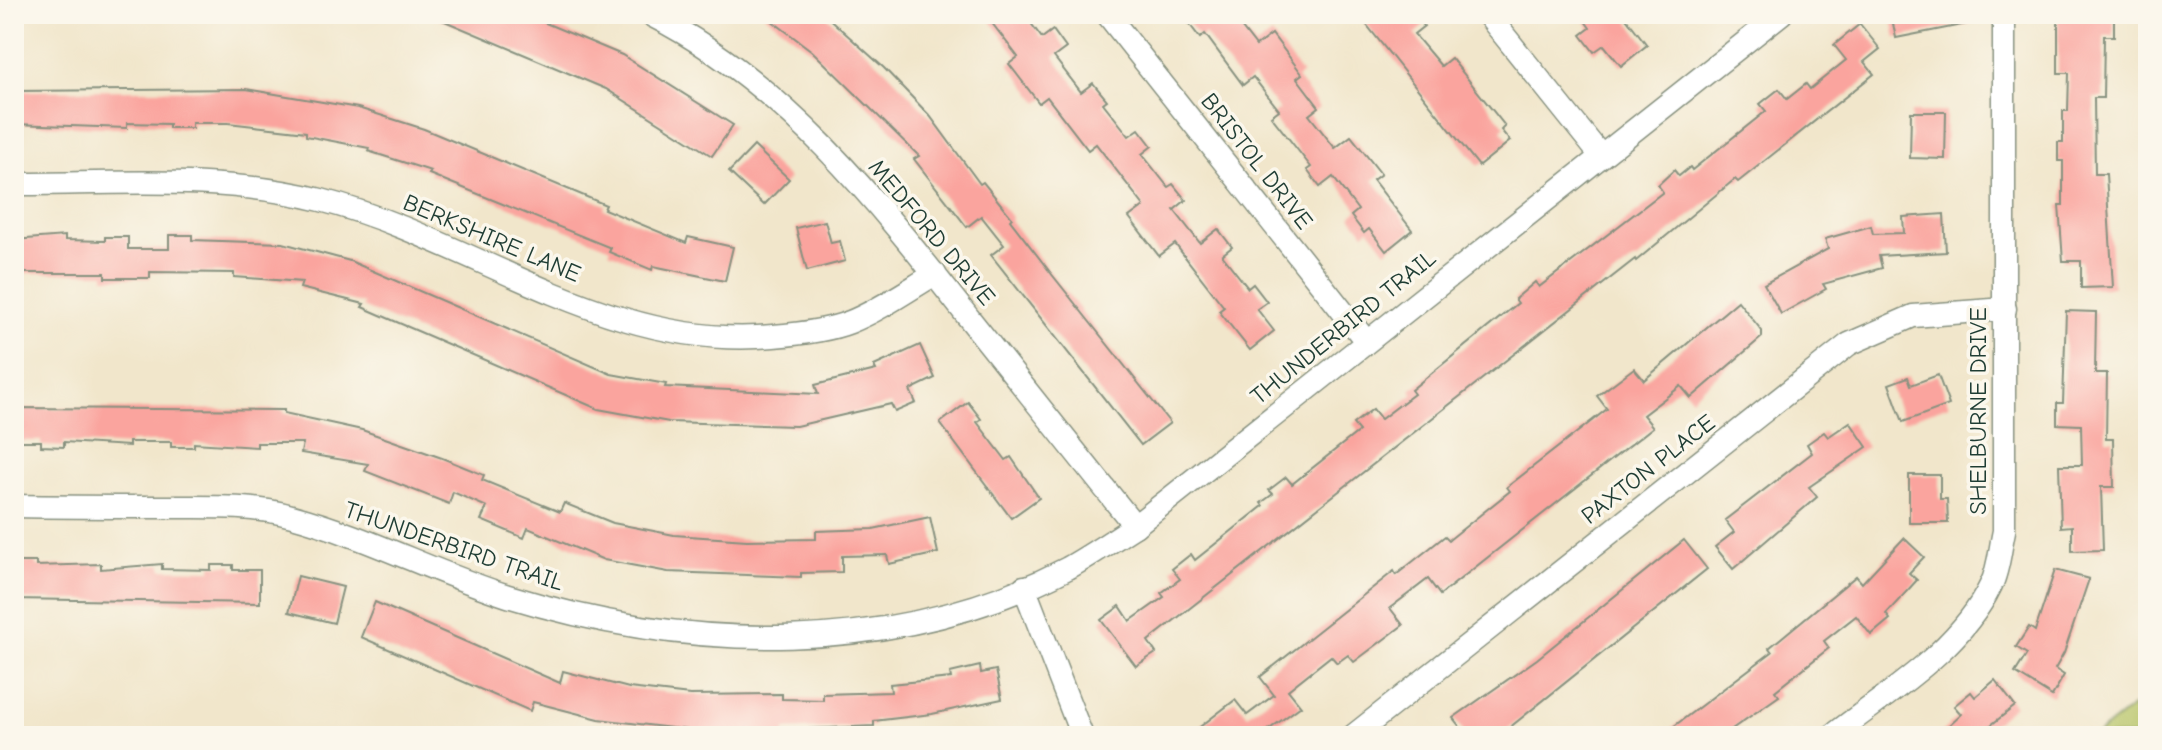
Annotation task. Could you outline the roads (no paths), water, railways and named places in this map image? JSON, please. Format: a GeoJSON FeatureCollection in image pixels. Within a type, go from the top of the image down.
{"type":"FeatureCollection","features":[{"type":"Feature","properties":{"kind":"street","name":"MEDFORD DRIVE"},"geometry":{"type":"LineString","coordinates":[[649,14],[677,28],[791,112],[935,274],[1135,526]]}},
{"type":"Feature","properties":{"kind":"street","name":"BRISTOL DRIVE"},"geometry":{"type":"LineString","coordinates":[[1107,14],[1366,341]]}},
{"type":"Feature","properties":{"kind":"street"},"geometry":{"type":"LineString","coordinates":[[1487,14],[1601,156]]}},
{"type":"Feature","properties":{"kind":"street","name":"THUNDERBIRD TRAIL"},"geometry":{"type":"LineString","coordinates":[[14,506],[261,510],[340,532],[504,595],[615,623],[679,633],[780,638],[859,632],[937,616],[1024,587],[1068,567],[1135,526],[1781,14]]}},
{"type":"Feature","properties":{"kind":"street","name":"SHELBURNE DRIVE"},"geometry":{"type":"LineString","coordinates":[[1832,736],[1939,650],[1962,627],[1992,584],[2004,531],[2004,14]]}},
{"type":"Feature","properties":{"kind":"street","name":"BERKSHIRE LANE"},"geometry":{"type":"LineString","coordinates":[[14,184],[193,184],[290,193],[377,217],[435,239],[513,277],[621,321],[685,336],[744,339],[801,334],[850,322],[935,274]]}},
{"type":"Feature","properties":{"kind":"street","name":"PAXTON PLACE"},"geometry":{"type":"LineString","coordinates":[[1353,736],[1849,344],[1913,316],[2005,309]]}},
{"type":"Feature","properties":{"kind":"street"},"geometry":{"type":"LineString","coordinates":[[1024,587],[1082,736]]}}]}
